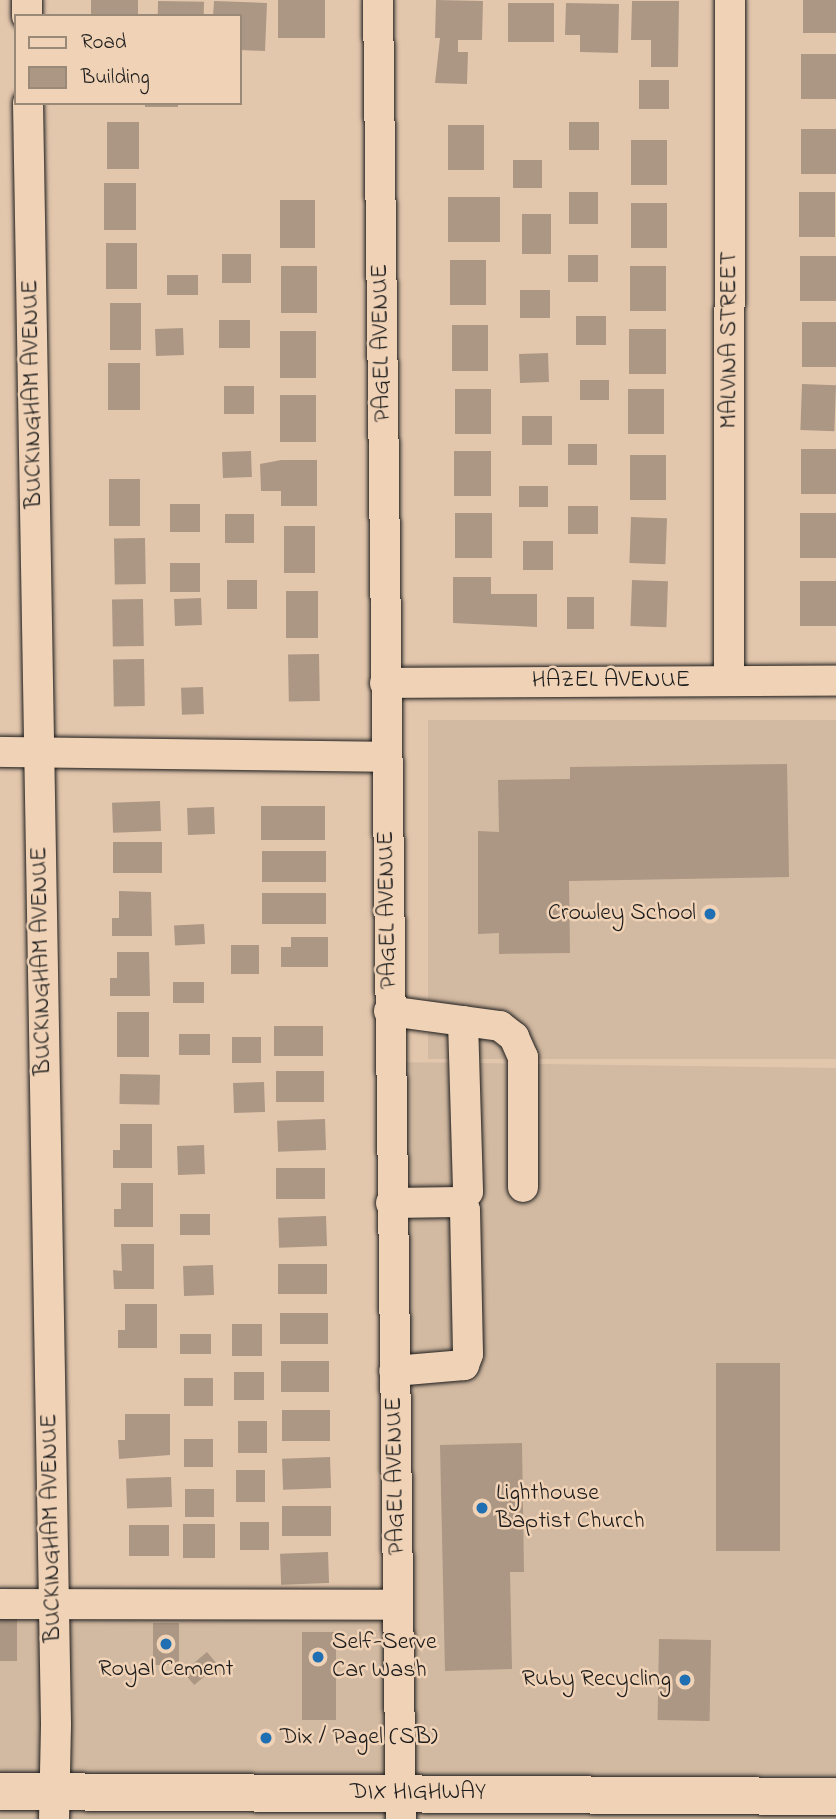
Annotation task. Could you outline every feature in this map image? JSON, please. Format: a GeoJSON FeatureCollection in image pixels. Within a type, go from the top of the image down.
{"type":"FeatureCollection","features":[{"type":"Feature","properties":{"kind":"main road","name":"DIX HIGHWAY"},"geometry":{"type":"LineString","coordinates":[[0,1791],[54,1805],[748,1807],[836,1796]]}},
{"type":"Feature","properties":{"kind":"street","name":"PAGEL AVENUE"},"geometry":{"type":"LineString","coordinates":[[378,0],[391,1203],[401,1806]]}},
{"type":"Feature","properties":{"kind":"street","name":"MALVINA STREET"},"geometry":{"type":"LineString","coordinates":[[729,680],[730,0]]}},
{"type":"Feature","properties":{"kind":"street","name":"BUCKINGHAM AVENUE"},"geometry":{"type":"LineString","coordinates":[[28,105],[54,1603],[54,1805]]}},
{"type":"Feature","properties":{"kind":"street","name":"HAZEL AVENUE"},"geometry":{"type":"LineString","coordinates":[[385,683],[836,681]]}},
{"type":"Feature","properties":{"kind":"street"},"geometry":{"type":"LineString","coordinates":[[0,752],[386,757]]}},
{"type":"Feature","properties":{"kind":"street"},"geometry":{"type":"LineString","coordinates":[[389,1011],[500,1026],[514,1037],[523,1057],[523,1187]]}},
{"type":"Feature","properties":{"kind":"street"},"geometry":{"type":"LineString","coordinates":[[463,1021],[468,1192]]}},
{"type":"Feature","properties":{"kind":"street"},"geometry":{"type":"LineString","coordinates":[[391,1203],[460,1202],[465,1210],[468,1341],[464,1365],[394,1371]]}},
{"type":"Feature","properties":{"kind":"street"},"geometry":{"type":"LineString","coordinates":[[0,1604],[398,1605]]}},
{"type":"Feature","properties":{"kind":"shaded area"},"geometry":{"type":"Polygon","coordinates":[[[428,720],[836,720],[836,1059],[428,1059],[428,720]]]}},
{"type":"Feature","properties":{"kind":"shaded area"},"geometry":{"type":"Polygon","coordinates":[[[389,1062],[836,1068],[836,1819],[0,1819],[0,1604],[397,1605],[389,1062]]]}},
{"type":"Feature","properties":{"kind":"building"},"geometry":{"type":"Polygon","coordinates":[[[91,0],[138,0],[138,14],[91,14],[91,0]]]}},
{"type":"Feature","properties":{"kind":"building"},"geometry":{"type":"Polygon","coordinates":[[[278,0],[325,0],[325,38],[278,38],[278,0]]]}},
{"type":"Feature","properties":{"kind":"building"},"geometry":{"type":"Polygon","coordinates":[[[436,0],[483,1],[482,40],[458,40],[458,52],[468,52],[467,84],[435,83],[440,38],[435,38],[436,0]]]}},
{"type":"Feature","properties":{"kind":"building"},"geometry":{"type":"Polygon","coordinates":[[[803,0],[836,0],[836,33],[803,33],[803,0]]]}},
{"type":"Feature","properties":{"kind":"building"},"geometry":{"type":"Polygon","coordinates":[[[158,1],[204,2],[204,14],[158,14],[158,1]]]}},
{"type":"Feature","properties":{"kind":"building"},"geometry":{"type":"Polygon","coordinates":[[[214,1],[267,3],[265,51],[242,50],[242,14],[213,14],[214,1]]]}},
{"type":"Feature","properties":{"kind":"building"},"geometry":{"type":"Polygon","coordinates":[[[632,1],[679,1],[678,67],[651,67],[651,40],[631,40],[632,1]]]}},
{"type":"Feature","properties":{"kind":"building"},"geometry":{"type":"Polygon","coordinates":[[[508,3],[554,3],[554,42],[508,42],[508,3]]]}},
{"type":"Feature","properties":{"kind":"building"},"geometry":{"type":"Polygon","coordinates":[[[566,3],[619,4],[618,53],[580,52],[580,35],[565,35],[566,3]]]}},
{"type":"Feature","properties":{"kind":"building"},"geometry":{"type":"Polygon","coordinates":[[[801,54],[836,54],[836,99],[801,99],[801,54]]]}},
{"type":"Feature","properties":{"kind":"building"},"geometry":{"type":"Polygon","coordinates":[[[639,80],[669,80],[669,109],[639,109],[639,80]]]}},
{"type":"Feature","properties":{"kind":"building"},"geometry":{"type":"Polygon","coordinates":[[[145,105],[178,105],[178,107],[145,105]]]}},
{"type":"Feature","properties":{"kind":"building"},"geometry":{"type":"Polygon","coordinates":[[[107,122],[139,122],[139,169],[107,169],[107,122]]]}},
{"type":"Feature","properties":{"kind":"building"},"geometry":{"type":"Polygon","coordinates":[[[569,122],[599,122],[599,150],[569,150],[569,122]]]}},
{"type":"Feature","properties":{"kind":"building"},"geometry":{"type":"Polygon","coordinates":[[[448,125],[484,125],[484,170],[448,170],[448,125]]]}},
{"type":"Feature","properties":{"kind":"building"},"geometry":{"type":"Polygon","coordinates":[[[801,129],[836,129],[836,174],[801,174],[801,129]]]}},
{"type":"Feature","properties":{"kind":"building"},"geometry":{"type":"Polygon","coordinates":[[[631,140],[667,140],[667,185],[631,185],[631,140]]]}},
{"type":"Feature","properties":{"kind":"building"},"geometry":{"type":"Polygon","coordinates":[[[513,160],[542,160],[542,188],[513,188],[513,160]]]}},
{"type":"Feature","properties":{"kind":"building"},"geometry":{"type":"Polygon","coordinates":[[[104,183],[136,183],[136,230],[104,230],[104,183]]]}},
{"type":"Feature","properties":{"kind":"building"},"geometry":{"type":"Polygon","coordinates":[[[569,192],[598,192],[598,224],[569,224],[569,192]]]}},
{"type":"Feature","properties":{"kind":"building"},"geometry":{"type":"Polygon","coordinates":[[[799,192],[835,192],[835,237],[799,237],[799,192]]]}},
{"type":"Feature","properties":{"kind":"building"},"geometry":{"type":"Polygon","coordinates":[[[448,197],[500,197],[500,242],[448,242],[448,197]]]}},
{"type":"Feature","properties":{"kind":"building"},"geometry":{"type":"Polygon","coordinates":[[[280,200],[315,200],[315,248],[280,248],[280,200]]]}},
{"type":"Feature","properties":{"kind":"building"},"geometry":{"type":"Polygon","coordinates":[[[631,203],[667,203],[667,248],[631,248],[631,203]]]}},
{"type":"Feature","properties":{"kind":"building"},"geometry":{"type":"Polygon","coordinates":[[[522,214],[551,214],[551,254],[522,254],[522,214]]]}},
{"type":"Feature","properties":{"kind":"building"},"geometry":{"type":"Polygon","coordinates":[[[106,243],[137,243],[137,289],[106,289],[106,243]]]}},
{"type":"Feature","properties":{"kind":"building"},"geometry":{"type":"Polygon","coordinates":[[[222,254],[251,254],[251,283],[222,283],[222,254]]]}},
{"type":"Feature","properties":{"kind":"building"},"geometry":{"type":"Polygon","coordinates":[[[568,255],[598,255],[598,282],[568,282],[568,255]]]}},
{"type":"Feature","properties":{"kind":"building"},"geometry":{"type":"Polygon","coordinates":[[[800,256],[836,256],[836,301],[800,301],[800,256]]]}},
{"type":"Feature","properties":{"kind":"building"},"geometry":{"type":"Polygon","coordinates":[[[450,260],[486,260],[486,305],[450,305],[450,260]]]}},
{"type":"Feature","properties":{"kind":"building"},"geometry":{"type":"Polygon","coordinates":[[[281,266],[317,266],[317,313],[281,313],[281,266]]]}},
{"type":"Feature","properties":{"kind":"building"},"geometry":{"type":"Polygon","coordinates":[[[630,266],[666,266],[666,311],[630,311],[630,266]]]}},
{"type":"Feature","properties":{"kind":"building"},"geometry":{"type":"Polygon","coordinates":[[[167,275],[198,275],[198,295],[167,295],[167,275]]]}},
{"type":"Feature","properties":{"kind":"building"},"geometry":{"type":"Polygon","coordinates":[[[520,290],[550,290],[550,318],[520,318],[520,290]]]}},
{"type":"Feature","properties":{"kind":"building"},"geometry":{"type":"Polygon","coordinates":[[[110,303],[141,303],[141,350],[110,350],[110,303]]]}},
{"type":"Feature","properties":{"kind":"building"},"geometry":{"type":"Polygon","coordinates":[[[576,316],[606,316],[606,345],[576,345],[576,316]]]}},
{"type":"Feature","properties":{"kind":"building"},"geometry":{"type":"Polygon","coordinates":[[[219,320],[250,320],[250,348],[219,348],[219,320]]]}},
{"type":"Feature","properties":{"kind":"building"},"geometry":{"type":"Polygon","coordinates":[[[802,322],[836,322],[836,367],[802,367],[802,322]]]}},
{"type":"Feature","properties":{"kind":"building"},"geometry":{"type":"Polygon","coordinates":[[[452,325],[488,325],[488,371],[452,371],[452,325]]]}},
{"type":"Feature","properties":{"kind":"building"},"geometry":{"type":"Polygon","coordinates":[[[183,328],[184,355],[156,356],[155,329],[183,328]]]}},
{"type":"Feature","properties":{"kind":"building"},"geometry":{"type":"Polygon","coordinates":[[[629,329],[666,329],[666,374],[629,374],[629,329]]]}},
{"type":"Feature","properties":{"kind":"building"},"geometry":{"type":"Polygon","coordinates":[[[280,331],[316,331],[316,378],[280,378],[280,331]]]}},
{"type":"Feature","properties":{"kind":"building"},"geometry":{"type":"Polygon","coordinates":[[[548,353],[549,382],[520,383],[519,354],[548,353]]]}},
{"type":"Feature","properties":{"kind":"building"},"geometry":{"type":"Polygon","coordinates":[[[108,363],[140,363],[140,410],[108,410],[108,363]]]}},
{"type":"Feature","properties":{"kind":"building"},"geometry":{"type":"Polygon","coordinates":[[[580,380],[609,380],[609,400],[580,400],[580,380]]]}},
{"type":"Feature","properties":{"kind":"building"},"geometry":{"type":"Polygon","coordinates":[[[802,384],[836,385],[834,431],[800,430],[802,384]]]}},
{"type":"Feature","properties":{"kind":"building"},"geometry":{"type":"Polygon","coordinates":[[[224,386],[254,386],[254,414],[224,414],[224,386]]]}},
{"type":"Feature","properties":{"kind":"building"},"geometry":{"type":"Polygon","coordinates":[[[455,389],[491,389],[491,434],[455,434],[455,389]]]}},
{"type":"Feature","properties":{"kind":"building"},"geometry":{"type":"Polygon","coordinates":[[[628,389],[664,389],[664,434],[628,434],[628,389]]]}},
{"type":"Feature","properties":{"kind":"building"},"geometry":{"type":"Polygon","coordinates":[[[280,395],[316,395],[316,442],[280,442],[280,395]]]}},
{"type":"Feature","properties":{"kind":"building"},"geometry":{"type":"Polygon","coordinates":[[[522,416],[552,416],[552,445],[522,445],[522,416]]]}},
{"type":"Feature","properties":{"kind":"building"},"geometry":{"type":"Polygon","coordinates":[[[568,444],[597,444],[597,465],[568,465],[568,444]]]}},
{"type":"Feature","properties":{"kind":"building"},"geometry":{"type":"Polygon","coordinates":[[[801,449],[836,449],[836,494],[801,494],[801,449]]]}},
{"type":"Feature","properties":{"kind":"building"},"geometry":{"type":"Polygon","coordinates":[[[251,451],[252,477],[223,478],[222,452],[251,451]]]}},
{"type":"Feature","properties":{"kind":"building"},"geometry":{"type":"Polygon","coordinates":[[[454,451],[491,451],[491,496],[454,496],[454,451]]]}},
{"type":"Feature","properties":{"kind":"building"},"geometry":{"type":"Polygon","coordinates":[[[630,455],[666,455],[666,500],[630,500],[630,455]]]}},
{"type":"Feature","properties":{"kind":"building"},"geometry":{"type":"Polygon","coordinates":[[[281,460],[317,460],[317,506],[281,506],[281,491],[261,491],[260,464],[281,460]]]}},
{"type":"Feature","properties":{"kind":"building"},"geometry":{"type":"Polygon","coordinates":[[[109,479],[140,479],[140,526],[109,526],[109,479]]]}},
{"type":"Feature","properties":{"kind":"building"},"geometry":{"type":"Polygon","coordinates":[[[519,486],[548,486],[548,507],[519,507],[519,486]]]}},
{"type":"Feature","properties":{"kind":"building"},"geometry":{"type":"Polygon","coordinates":[[[170,504],[200,504],[200,532],[170,532],[170,504]]]}},
{"type":"Feature","properties":{"kind":"building"},"geometry":{"type":"Polygon","coordinates":[[[568,506],[598,506],[598,534],[568,534],[568,506]]]}},
{"type":"Feature","properties":{"kind":"building"},"geometry":{"type":"Polygon","coordinates":[[[455,513],[492,513],[492,558],[455,558],[455,513]]]}},
{"type":"Feature","properties":{"kind":"building"},"geometry":{"type":"Polygon","coordinates":[[[800,513],[836,513],[836,558],[800,558],[800,513]]]}},
{"type":"Feature","properties":{"kind":"building"},"geometry":{"type":"Polygon","coordinates":[[[225,514],[254,514],[254,543],[225,543],[225,514]]]}},
{"type":"Feature","properties":{"kind":"building"},"geometry":{"type":"Polygon","coordinates":[[[631,517],[667,518],[665,564],[629,563],[631,517]]]}},
{"type":"Feature","properties":{"kind":"building"},"geometry":{"type":"Polygon","coordinates":[[[284,526],[315,526],[315,573],[284,573],[284,526]]]}},
{"type":"Feature","properties":{"kind":"building"},"geometry":{"type":"Polygon","coordinates":[[[145,538],[146,584],[115,585],[114,539],[145,538]]]}},
{"type":"Feature","properties":{"kind":"building"},"geometry":{"type":"Polygon","coordinates":[[[523,541],[553,541],[553,570],[523,570],[523,541]]]}},
{"type":"Feature","properties":{"kind":"building"},"geometry":{"type":"Polygon","coordinates":[[[170,563],[200,563],[200,592],[170,592],[170,563]]]}},
{"type":"Feature","properties":{"kind":"building"},"geometry":{"type":"Polygon","coordinates":[[[453,577],[491,577],[491,594],[537,594],[537,627],[453,623],[453,577]]]}},
{"type":"Feature","properties":{"kind":"building"},"geometry":{"type":"Polygon","coordinates":[[[227,580],[257,580],[257,609],[227,609],[227,580]]]}},
{"type":"Feature","properties":{"kind":"building"},"geometry":{"type":"Polygon","coordinates":[[[632,580],[668,581],[666,627],[630,626],[632,580]]]}},
{"type":"Feature","properties":{"kind":"building"},"geometry":{"type":"Polygon","coordinates":[[[800,581],[836,581],[836,626],[800,626],[800,581]]]}},
{"type":"Feature","properties":{"kind":"building"},"geometry":{"type":"Polygon","coordinates":[[[286,591],[318,591],[318,638],[286,638],[286,591]]]}},
{"type":"Feature","properties":{"kind":"building"},"geometry":{"type":"Polygon","coordinates":[[[567,597],[594,597],[594,629],[567,629],[567,597]]]}},
{"type":"Feature","properties":{"kind":"building"},"geometry":{"type":"Polygon","coordinates":[[[201,598],[202,625],[175,626],[174,599],[201,598]]]}},
{"type":"Feature","properties":{"kind":"building"},"geometry":{"type":"Polygon","coordinates":[[[143,599],[144,646],[113,647],[112,600],[143,599]]]}},
{"type":"Feature","properties":{"kind":"building"},"geometry":{"type":"Polygon","coordinates":[[[319,654],[320,701],[289,702],[288,655],[319,654]]]}},
{"type":"Feature","properties":{"kind":"building"},"geometry":{"type":"Polygon","coordinates":[[[144,659],[145,706],[114,707],[113,660],[144,659]]]}},
{"type":"Feature","properties":{"kind":"building"},"geometry":{"type":"Polygon","coordinates":[[[203,687],[204,714],[182,715],[181,688],[203,687]]]}},
{"type":"Feature","properties":{"kind":"building"},"geometry":{"type":"Polygon","coordinates":[[[787,764],[789,877],[569,881],[570,953],[499,954],[499,933],[478,934],[478,831],[499,832],[498,780],[570,779],[570,767],[787,764]]]}},
{"type":"Feature","properties":{"kind":"building"},"geometry":{"type":"Polygon","coordinates":[[[160,801],[161,831],[113,833],[112,803],[160,801]]]}},
{"type":"Feature","properties":{"kind":"building"},"geometry":{"type":"Polygon","coordinates":[[[261,806],[325,806],[325,840],[261,840],[261,806]]]}},
{"type":"Feature","properties":{"kind":"building"},"geometry":{"type":"Polygon","coordinates":[[[214,807],[215,834],[188,835],[187,808],[214,807]]]}},
{"type":"Feature","properties":{"kind":"building"},"geometry":{"type":"Polygon","coordinates":[[[113,842],[162,842],[162,873],[113,873],[113,842]]]}},
{"type":"Feature","properties":{"kind":"building"},"geometry":{"type":"Polygon","coordinates":[[[262,851],[326,851],[326,882],[262,882],[262,851]]]}},
{"type":"Feature","properties":{"kind":"building"},"geometry":{"type":"Polygon","coordinates":[[[119,891],[151,892],[152,936],[112,936],[112,918],[119,918],[119,891]]]}},
{"type":"Feature","properties":{"kind":"building"},"geometry":{"type":"Polygon","coordinates":[[[262,893],[326,893],[326,924],[262,924],[262,893]]]}},
{"type":"Feature","properties":{"kind":"building"},"geometry":{"type":"Polygon","coordinates":[[[204,924],[205,944],[175,946],[174,926],[204,924]]]}},
{"type":"Feature","properties":{"kind":"building"},"geometry":{"type":"Polygon","coordinates":[[[291,937],[328,937],[328,967],[281,967],[281,947],[291,947],[291,937]]]}},
{"type":"Feature","properties":{"kind":"building"},"geometry":{"type":"Polygon","coordinates":[[[231,945],[259,945],[259,974],[231,974],[231,945]]]}},
{"type":"Feature","properties":{"kind":"building"},"geometry":{"type":"Polygon","coordinates":[[[117,952],[149,952],[150,996],[110,996],[110,978],[117,978],[117,952]]]}},
{"type":"Feature","properties":{"kind":"building"},"geometry":{"type":"Polygon","coordinates":[[[173,982],[204,982],[204,1003],[173,1003],[173,982]]]}},
{"type":"Feature","properties":{"kind":"building"},"geometry":{"type":"Polygon","coordinates":[[[117,1012],[149,1012],[149,1057],[117,1057],[117,1012]]]}},
{"type":"Feature","properties":{"kind":"building"},"geometry":{"type":"Polygon","coordinates":[[[274,1026],[323,1026],[323,1056],[274,1056],[274,1026]]]}},
{"type":"Feature","properties":{"kind":"building"},"geometry":{"type":"Polygon","coordinates":[[[179,1034],[210,1034],[210,1055],[179,1055],[179,1034]]]}},
{"type":"Feature","properties":{"kind":"building"},"geometry":{"type":"Polygon","coordinates":[[[232,1037],[261,1037],[261,1063],[232,1063],[232,1037]]]}},
{"type":"Feature","properties":{"kind":"building"},"geometry":{"type":"Polygon","coordinates":[[[276,1071],[324,1071],[324,1102],[276,1102],[276,1071]]]}},
{"type":"Feature","properties":{"kind":"building"},"geometry":{"type":"Polygon","coordinates":[[[120,1074],[160,1075],[159,1105],[119,1104],[120,1074]]]}},
{"type":"Feature","properties":{"kind":"building"},"geometry":{"type":"Polygon","coordinates":[[[264,1082],[265,1112],[234,1113],[233,1083],[264,1082]]]}},
{"type":"Feature","properties":{"kind":"building"},"geometry":{"type":"Polygon","coordinates":[[[325,1119],[326,1150],[278,1152],[277,1121],[325,1119]]]}},
{"type":"Feature","properties":{"kind":"building"},"geometry":{"type":"Polygon","coordinates":[[[120,1124],[152,1124],[152,1168],[113,1168],[113,1150],[120,1150],[120,1124]]]}},
{"type":"Feature","properties":{"kind":"building"},"geometry":{"type":"Polygon","coordinates":[[[204,1145],[205,1174],[178,1175],[177,1146],[204,1145]]]}},
{"type":"Feature","properties":{"kind":"building"},"geometry":{"type":"Polygon","coordinates":[[[276,1168],[325,1168],[325,1199],[276,1199],[276,1168]]]}},
{"type":"Feature","properties":{"kind":"building"},"geometry":{"type":"Polygon","coordinates":[[[121,1183],[153,1183],[153,1227],[114,1227],[114,1209],[121,1209],[121,1183]]]}},
{"type":"Feature","properties":{"kind":"building"},"geometry":{"type":"Polygon","coordinates":[[[180,1214],[210,1214],[210,1235],[180,1235],[180,1214]]]}},
{"type":"Feature","properties":{"kind":"building"},"geometry":{"type":"Polygon","coordinates":[[[326,1216],[327,1246],[279,1248],[278,1218],[326,1216]]]}},
{"type":"Feature","properties":{"kind":"building"},"geometry":{"type":"Polygon","coordinates":[[[121,1244],[154,1244],[154,1289],[114,1289],[113,1270],[122,1271],[121,1244]]]}},
{"type":"Feature","properties":{"kind":"building"},"geometry":{"type":"Polygon","coordinates":[[[278,1264],[327,1264],[327,1294],[278,1294],[278,1264]]]}},
{"type":"Feature","properties":{"kind":"building"},"geometry":{"type":"Polygon","coordinates":[[[213,1265],[214,1295],[184,1296],[183,1266],[213,1265]]]}},
{"type":"Feature","properties":{"kind":"building"},"geometry":{"type":"Polygon","coordinates":[[[125,1304],[157,1304],[157,1348],[118,1348],[118,1330],[125,1330],[125,1304]]]}},
{"type":"Feature","properties":{"kind":"building"},"geometry":{"type":"Polygon","coordinates":[[[280,1313],[328,1313],[328,1344],[280,1344],[280,1313]]]}},
{"type":"Feature","properties":{"kind":"building"},"geometry":{"type":"Polygon","coordinates":[[[232,1324],[262,1324],[262,1356],[232,1356],[232,1324]]]}},
{"type":"Feature","properties":{"kind":"building"},"geometry":{"type":"Polygon","coordinates":[[[180,1334],[211,1334],[211,1354],[180,1354],[180,1334]]]}},
{"type":"Feature","properties":{"kind":"building"},"geometry":{"type":"Polygon","coordinates":[[[281,1361],[329,1361],[329,1392],[281,1392],[281,1361]]]}},
{"type":"Feature","properties":{"kind":"building"},"geometry":{"type":"Polygon","coordinates":[[[716,1363],[780,1363],[780,1551],[716,1551],[716,1363]]]}},
{"type":"Feature","properties":{"kind":"building"},"geometry":{"type":"Polygon","coordinates":[[[234,1372],[264,1372],[264,1400],[234,1400],[234,1372]]]}},
{"type":"Feature","properties":{"kind":"building"},"geometry":{"type":"Polygon","coordinates":[[[184,1378],[213,1378],[213,1406],[184,1406],[184,1378]]]}},
{"type":"Feature","properties":{"kind":"building"},"geometry":{"type":"Polygon","coordinates":[[[282,1410],[330,1410],[330,1441],[282,1441],[282,1410]]]}},
{"type":"Feature","properties":{"kind":"building"},"geometry":{"type":"Polygon","coordinates":[[[125,1414],[170,1414],[170,1455],[119,1459],[118,1440],[125,1440],[125,1414]]]}},
{"type":"Feature","properties":{"kind":"building"},"geometry":{"type":"Polygon","coordinates":[[[238,1421],[267,1421],[267,1453],[238,1453],[238,1421]]]}},
{"type":"Feature","properties":{"kind":"building"},"geometry":{"type":"Polygon","coordinates":[[[184,1439],[213,1439],[213,1467],[184,1467],[184,1439]]]}},
{"type":"Feature","properties":{"kind":"building","name":"Lighthouse Baptist Church"},"geometry":{"type":"Polygon","coordinates":[[[522,1443],[524,1572],[510,1572],[512,1669],[445,1671],[440,1445],[522,1443]]]}},
{"type":"Feature","properties":{"kind":"building"},"geometry":{"type":"Polygon","coordinates":[[[330,1457],[331,1488],[283,1490],[282,1459],[330,1457]]]}},
{"type":"Feature","properties":{"kind":"building"},"geometry":{"type":"Polygon","coordinates":[[[236,1470],[265,1470],[265,1502],[236,1502],[236,1470]]]}},
{"type":"Feature","properties":{"kind":"building"},"geometry":{"type":"Polygon","coordinates":[[[171,1477],[172,1507],[127,1509],[126,1479],[171,1477]]]}},
{"type":"Feature","properties":{"kind":"building"},"geometry":{"type":"Polygon","coordinates":[[[185,1489],[214,1489],[214,1517],[185,1517],[185,1489]]]}},
{"type":"Feature","properties":{"kind":"building"},"geometry":{"type":"Polygon","coordinates":[[[282,1506],[331,1506],[331,1536],[282,1536],[282,1506]]]}},
{"type":"Feature","properties":{"kind":"building"},"geometry":{"type":"Polygon","coordinates":[[[240,1522],[269,1522],[269,1550],[240,1550],[240,1522]]]}},
{"type":"Feature","properties":{"kind":"building"},"geometry":{"type":"Polygon","coordinates":[[[183,1524],[215,1524],[215,1558],[183,1558],[183,1524]]]}},
{"type":"Feature","properties":{"kind":"building"},"geometry":{"type":"Polygon","coordinates":[[[129,1525],[169,1525],[169,1556],[129,1556],[129,1525]]]}},
{"type":"Feature","properties":{"kind":"building"},"geometry":{"type":"Polygon","coordinates":[[[328,1552],[329,1583],[281,1585],[280,1554],[328,1552]]]}},
{"type":"Feature","properties":{"kind":"building"},"geometry":{"type":"Polygon","coordinates":[[[0,1615],[17,1615],[17,1661],[0,1661],[0,1615]]]}},
{"type":"Feature","properties":{"kind":"building","name":"Royal Cement"},"geometry":{"type":"Polygon","coordinates":[[[153,1623],[179,1623],[179,1665],[153,1665],[153,1623]]]}},
{"type":"Feature","properties":{"kind":"building","name":"Self-Serve Car Wash"},"geometry":{"type":"Polygon","coordinates":[[[302,1632],[336,1632],[336,1720],[302,1720],[302,1632]]]}},
{"type":"Feature","properties":{"kind":"building","name":"Ruby Recycling"},"geometry":{"type":"Polygon","coordinates":[[[659,1639],[711,1640],[710,1721],[658,1720],[659,1639]]]}},
{"type":"Feature","properties":{"kind":"building"},"geometry":{"type":"Polygon","coordinates":[[[207,1652],[218,1665],[194,1685],[183,1672],[207,1652]]]}},
{"type":"Feature","properties":{"kind":"place","name":"Crowley School"},"geometry":{"type":"Point","coordinates":[710,914]}},
{"type":"Feature","properties":{"kind":"place","name":"Lighthouse Baptist Church"},"geometry":{"type":"Point","coordinates":[482,1508]}},
{"type":"Feature","properties":{"kind":"place","name":"Royal Cement"},"geometry":{"type":"Point","coordinates":[166,1644]}},
{"type":"Feature","properties":{"kind":"place","name":"Self-Serve Car Wash"},"geometry":{"type":"Point","coordinates":[318,1657]}},
{"type":"Feature","properties":{"kind":"place","name":"Ruby Recycling"},"geometry":{"type":"Point","coordinates":[685,1680]}},
{"type":"Feature","properties":{"kind":"place","name":"Dix / Pagel (SB)"},"geometry":{"type":"Point","coordinates":[266,1738]}}]}
